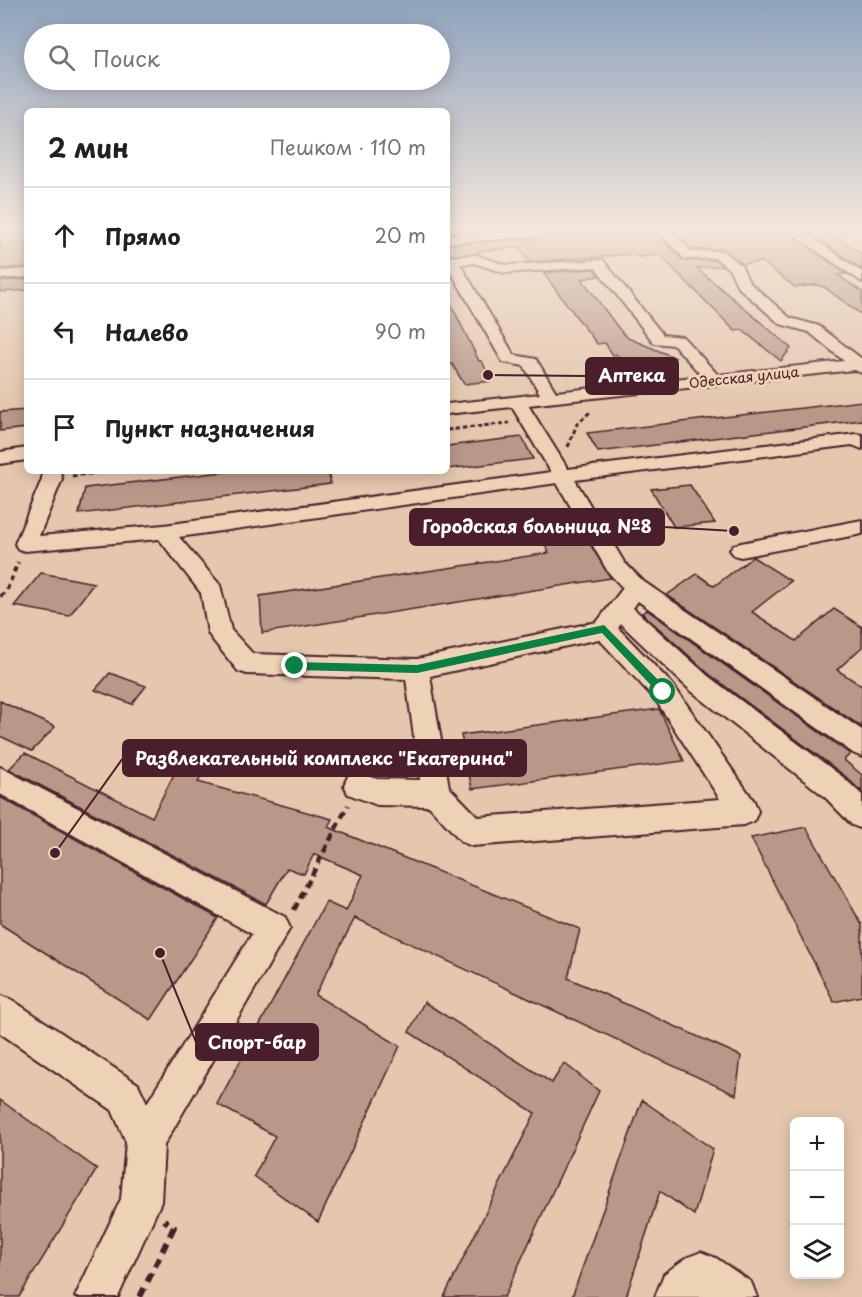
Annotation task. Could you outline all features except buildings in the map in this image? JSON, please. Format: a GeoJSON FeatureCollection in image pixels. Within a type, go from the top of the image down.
{"type":"FeatureCollection","features":[{"type":"Feature","properties":{"kind":"street"},"geometry":{"type":"LineString","coordinates":[[465,288],[509,359],[530,362],[551,398]]}},
{"type":"Feature","properties":{"kind":"street"},"geometry":{"type":"LineString","coordinates":[[618,288],[659,339],[678,340],[715,381]]}},
{"type":"Feature","properties":{"kind":"street"},"geometry":{"type":"LineString","coordinates":[[747,288],[785,321],[814,329],[860,366]]}},
{"type":"Feature","properties":{"kind":"street","name":"Одесская улица"},"geometry":{"type":"LineString","coordinates":[[450,409],[790,372],[806,376],[833,375],[842,371],[839,367],[860,366]]}},
{"type":"Feature","properties":{"kind":"street"},"geometry":{"type":"LineString","coordinates":[[518,403],[616,567],[636,588],[862,745]]}},
{"type":"Feature","properties":{"kind":"street"},"geometry":{"type":"LineString","coordinates":[[51,475],[25,544],[164,531],[561,472],[856,439],[862,444]]}},
{"type":"Feature","properties":{"kind":"street"},"geometry":{"type":"LineString","coordinates":[[0,458],[24,454]]}},
{"type":"Feature","properties":{"kind":"street"},"geometry":{"type":"LineString","coordinates":[[741,550],[862,527]]}},
{"type":"Feature","properties":{"kind":"street"},"geometry":{"type":"LineString","coordinates":[[164,531],[212,591],[220,633],[246,664],[417,669],[611,619],[636,588]]}},
{"type":"Feature","properties":{"kind":"street"},"geometry":{"type":"LineString","coordinates":[[417,669],[436,793],[472,832],[744,811],[611,619]]}},
{"type":"Feature","properties":{"kind":"street"},"geometry":{"type":"LineString","coordinates":[[611,619],[699,683],[834,787],[862,815]]}},
{"type":"Feature","properties":{"kind":"street"},"geometry":{"type":"LineString","coordinates":[[0,780],[274,928],[145,1141],[141,1202],[96,1297]]}},
{"type":"Feature","properties":{"kind":"street"},"geometry":{"type":"LineString","coordinates":[[358,785],[377,792],[436,793]]}},
{"type":"Feature","properties":{"kind":"street"},"geometry":{"type":"LineString","coordinates":[[0,1012],[125,1097],[145,1141]]}},
{"type":"Feature","properties":{"kind":"street"},"geometry":{"type":"LineString","coordinates":[[676,1297],[678,1289],[701,1273],[736,1297]]}},
{"type":"Feature","properties":{"kind":"path"},"geometry":{"type":"LineString","coordinates":[[561,472],[578,424],[593,410]]}},
{"type":"Feature","properties":{"kind":"path"},"geometry":{"type":"LineString","coordinates":[[51,475],[66,474]]}},
{"type":"Feature","properties":{"kind":"path"},"geometry":{"type":"LineString","coordinates":[[0,596],[6,592],[25,544]]}},
{"type":"Feature","properties":{"kind":"path"},"geometry":{"type":"LineString","coordinates":[[297,907],[358,785]]}},
{"type":"Feature","properties":{"kind":"path"},"geometry":{"type":"LineString","coordinates":[[140,1297],[174,1227],[141,1202]]}},
{"type":"Feature","properties":{"kind":"place","name":"Аптека"},"geometry":{"type":"Point","coordinates":[488,375]}},
{"type":"Feature","properties":{"kind":"place","name":"Городская больница №8"},"geometry":{"type":"Point","coordinates":[734,531]}},
{"type":"Feature","properties":{"kind":"place","name":"Развлекательный комплекс \"Екатерина\""},"geometry":{"type":"Point","coordinates":[55,853]}},
{"type":"Feature","properties":{"kind":"place","name":"Спорт-бар"},"geometry":{"type":"Point","coordinates":[160,953]}},
{"type":"Feature","properties":{"kind":"route"},"geometry":{"type":"LineString","coordinates":[[295,666],[417,669],[604,629],[663,692]]}}]}
